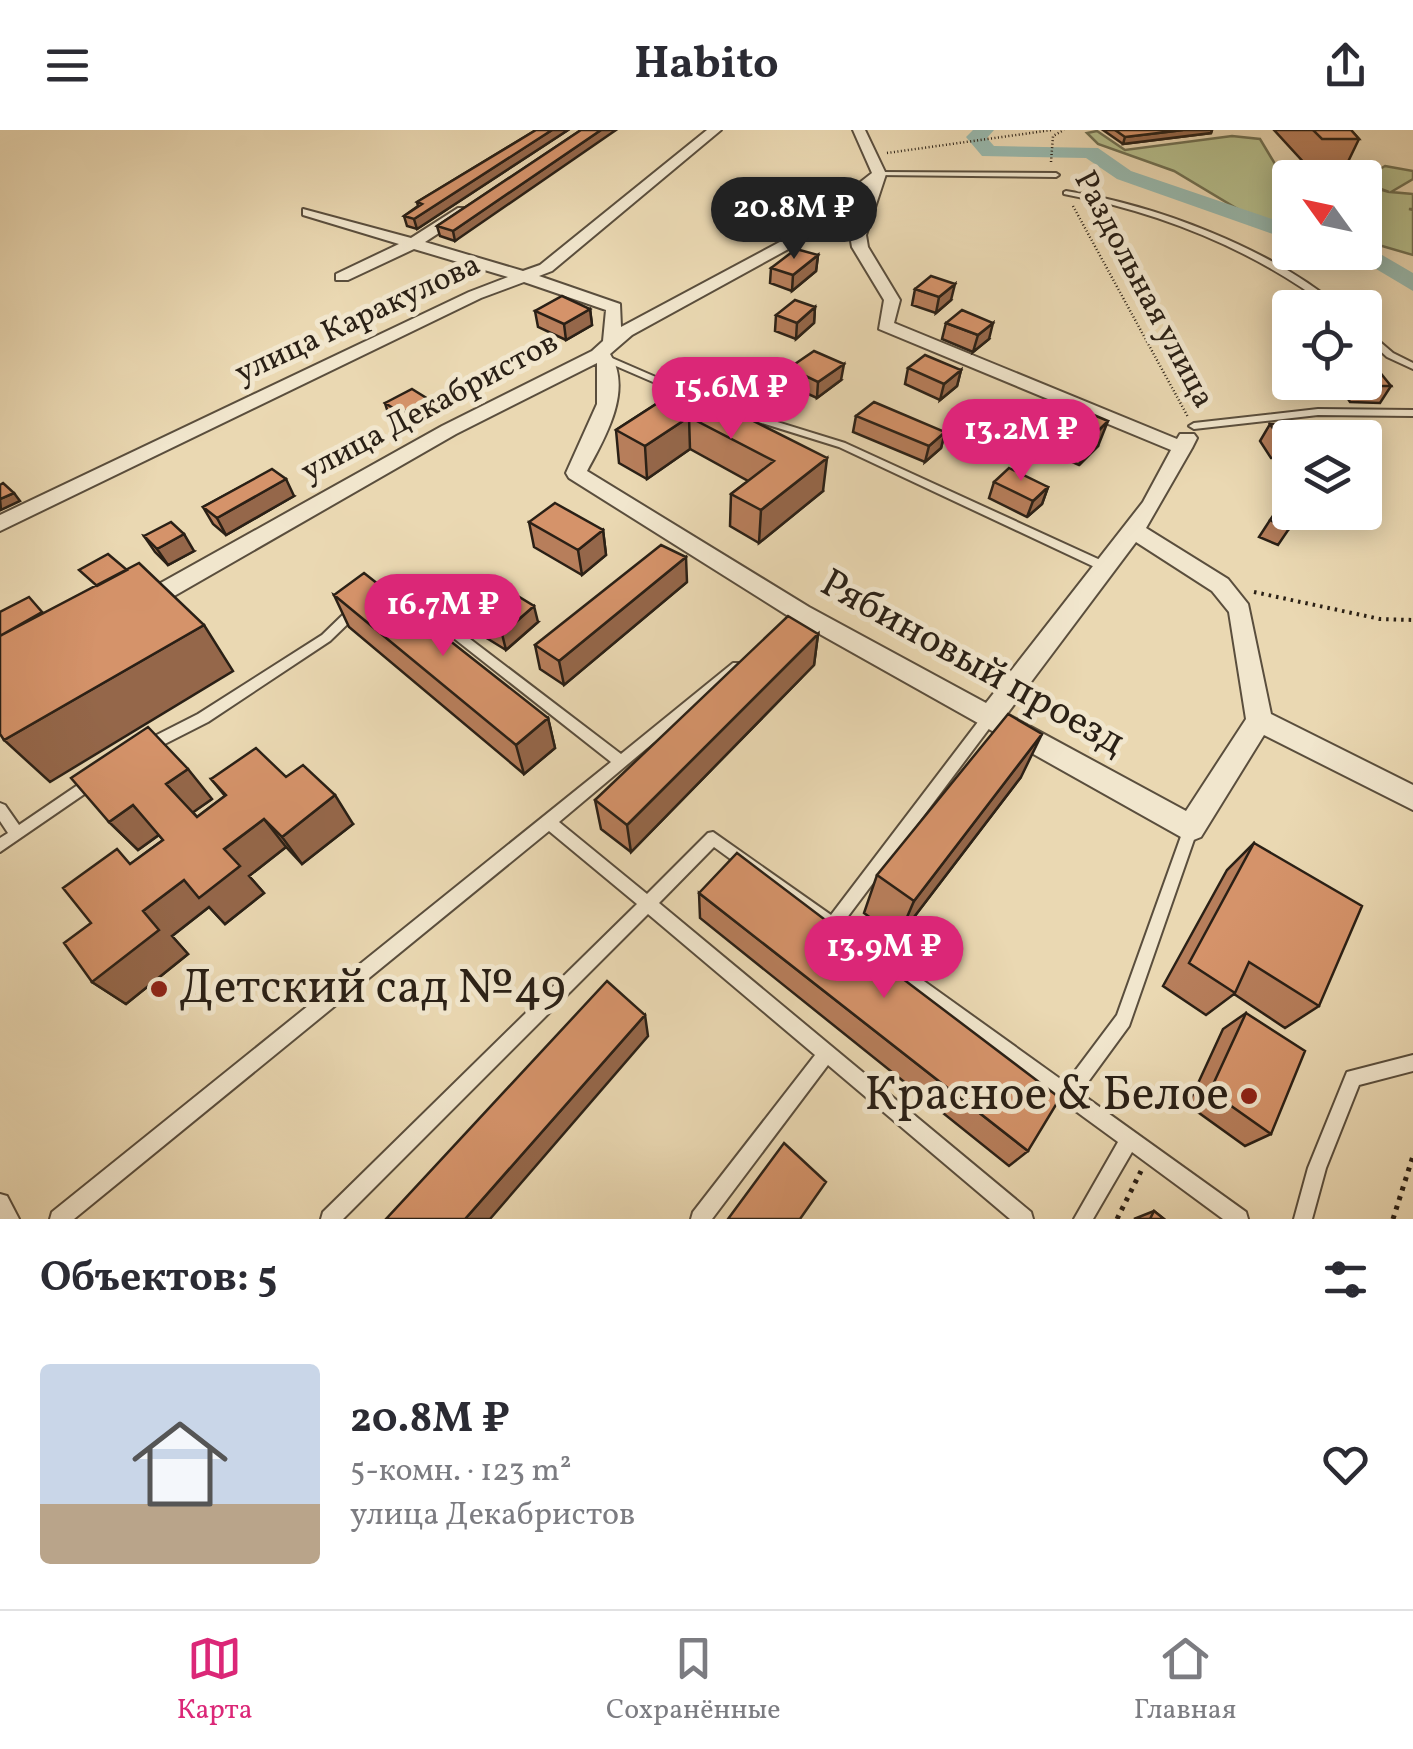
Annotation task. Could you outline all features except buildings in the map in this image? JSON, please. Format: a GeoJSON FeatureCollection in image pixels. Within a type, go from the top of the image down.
{"type":"FeatureCollection","features":[{"type":"Feature","properties":{"kind":"street","name":"улица Каракулова"},"geometry":{"type":"LineString","coordinates":[[0,524],[475,294],[546,268],[715,130]]}},
{"type":"Feature","properties":{"kind":"street"},"geometry":{"type":"LineString","coordinates":[[859,130],[879,174],[858,235],[860,247],[892,300],[884,324],[1188,438],[1133,530],[988,718]]}},
{"type":"Feature","properties":{"kind":"street","name":"улица Декабристов"},"geometry":{"type":"LineString","coordinates":[[118,617],[450,430],[605,352],[798,238],[879,174]]}},
{"type":"Feature","properties":{"kind":"street"},"geometry":{"type":"LineString","coordinates":[[342,277],[412,243],[471,206]]}},
{"type":"Feature","properties":{"kind":"street","name":"Рябиновый проезд"},"geometry":{"type":"LineString","coordinates":[[308,212],[614,308],[605,352],[609,412],[576,472],[793,620],[988,718],[1191,828]]}},
{"type":"Feature","properties":{"kind":"street"},"geometry":{"type":"LineString","coordinates":[[1133,530],[1220,584],[1240,610],[1259,720],[1191,828]]}},
{"type":"Feature","properties":{"kind":"street"},"geometry":{"type":"LineString","coordinates":[[1259,720],[1413,798]]}},
{"type":"Feature","properties":{"kind":"lane"},"geometry":{"type":"LineString","coordinates":[[879,174],[1056,175]]}},
{"type":"Feature","properties":{"kind":"lane"},"geometry":{"type":"LineString","coordinates":[[1066,193],[1096,196],[1134,207],[1249,254],[1308,290]]}},
{"type":"Feature","properties":{"kind":"lane"},"geometry":{"type":"LineString","coordinates":[[1382,347],[1413,366]]}},
{"type":"Feature","properties":{"kind":"lane"},"geometry":{"type":"LineString","coordinates":[[605,352],[656,380],[687,386],[754,418],[842,444],[1105,567]]}},
{"type":"Feature","properties":{"kind":"lane"},"geometry":{"type":"LineString","coordinates":[[1188,438],[1318,412],[1413,413]]}},
{"type":"Feature","properties":{"kind":"lane"},"geometry":{"type":"LineString","coordinates":[[129,758],[203,718],[326,638],[353,610],[394,585],[621,762]]}},
{"type":"Feature","properties":{"kind":"lane"},"geometry":{"type":"LineString","coordinates":[[59,1219],[756,650]]}},
{"type":"Feature","properties":{"kind":"lane"},"geometry":{"type":"LineString","coordinates":[[834,923],[988,718]]}},
{"type":"Feature","properties":{"kind":"lane"},"geometry":{"type":"LineString","coordinates":[[0,846],[114,768]]}},
{"type":"Feature","properties":{"kind":"lane"},"geometry":{"type":"LineString","coordinates":[[0,809],[16,833]]}},
{"type":"Feature","properties":{"kind":"lane"},"geometry":{"type":"LineString","coordinates":[[549,822],[1024,1219]]}},
{"type":"Feature","properties":{"kind":"lane"},"geometry":{"type":"LineString","coordinates":[[1070,1093],[1123,1020],[1191,828]]}},
{"type":"Feature","properties":{"kind":"lane"},"geometry":{"type":"LineString","coordinates":[[330,1219],[713,838],[1239,1219]]}},
{"type":"Feature","properties":{"kind":"lane"},"geometry":{"type":"LineString","coordinates":[[700,1219],[826,1054]]}},
{"type":"Feature","properties":{"kind":"lane"},"geometry":{"type":"LineString","coordinates":[[1303,1219],[1317,1168],[1354,1078],[1413,1063]]}},
{"type":"Feature","properties":{"kind":"lane"},"geometry":{"type":"LineString","coordinates":[[1083,1219],[1130,1138]]}},
{"type":"Feature","properties":{"kind":"lane"},"geometry":{"type":"LineString","coordinates":[[0,1203],[10,1219]]}},
{"type":"Feature","properties":{"kind":"path"},"geometry":{"type":"LineString","coordinates":[[884,153],[1052,130]]}},
{"type":"Feature","properties":{"kind":"path","name":"Раздольная улица"},"geometry":{"type":"LineString","coordinates":[[1056,175],[1051,160],[1052,142],[1054,134],[1064,130]]}},
{"type":"Feature","properties":{"kind":"path","name":"Раздольная улица"},"geometry":{"type":"LineString","coordinates":[[1066,193],[1188,438]]}},
{"type":"Feature","properties":{"kind":"path"},"geometry":{"type":"LineString","coordinates":[[1220,584],[1380,619],[1413,620]]}},
{"type":"Feature","properties":{"kind":"path"},"geometry":{"type":"LineString","coordinates":[[1118,1219],[1149,1153]]}},
{"type":"Feature","properties":{"kind":"path"},"geometry":{"type":"LineString","coordinates":[[1392,1219],[1413,1156]]}},
{"type":"Feature","properties":{"kind":"green space"},"geometry":{"type":"Polygon","coordinates":[[[1097,131],[1125,150],[1232,136],[1260,139],[1273,160],[1272,222],[1241,211],[1174,171],[1098,144],[1087,133],[1097,131]]]}},
{"type":"Feature","properties":{"kind":"green space"},"geometry":{"type":"Polygon","coordinates":[[[1382,168],[1413,171],[1413,179],[1391,192],[1413,194],[1413,209],[1409,209],[1413,210],[1413,255],[1382,246],[1382,190],[1389,192],[1382,189],[1382,168]]]}},
{"type":"Feature","properties":{"kind":"waterway"},"geometry":{"type":"LineString","coordinates":[[985,130],[976,137],[989,152],[1091,152],[1124,175],[1272,227]]}},
{"type":"Feature","properties":{"kind":"waterway"},"geometry":{"type":"LineString","coordinates":[[1382,264],[1413,284]]}},
{"type":"Feature","properties":{"kind":"place","name":"Детский сад №49"},"geometry":{"type":"Point","coordinates":[159,989]}},
{"type":"Feature","properties":{"kind":"place","name":"Красное & Белое"},"geometry":{"type":"Point","coordinates":[1249,1096]}}]}
